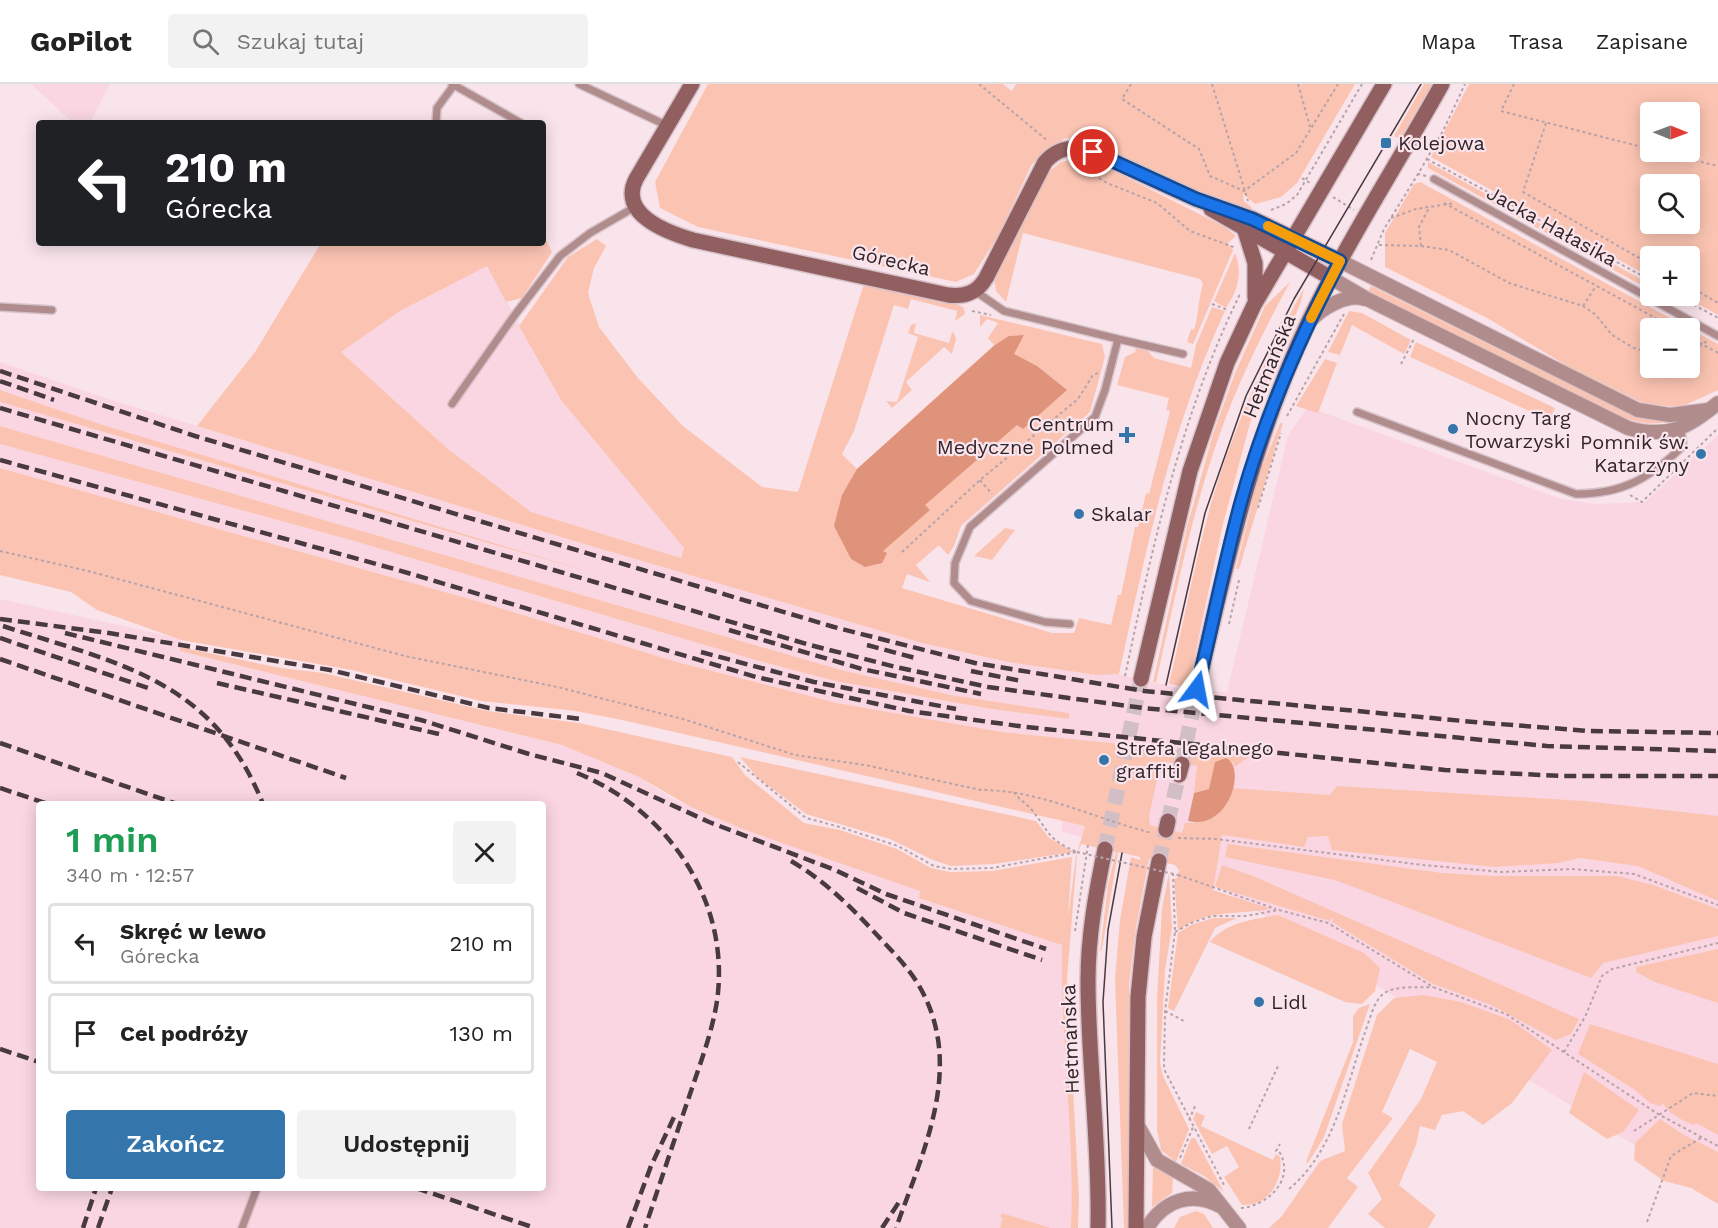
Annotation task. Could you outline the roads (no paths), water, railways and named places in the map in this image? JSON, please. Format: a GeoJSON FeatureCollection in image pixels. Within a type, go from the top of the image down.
{"type":"FeatureCollection","features":[{"type":"Feature","properties":{"kind":"main road"},"geometry":{"type":"LineString","coordinates":[[635,207],[632,200],[633,186],[692,84]]}},
{"type":"Feature","properties":{"kind":"main road","name":"Hetmańska"},"geometry":{"type":"LineString","coordinates":[[1141,679],[1190,471],[1227,363],[1254,305],[1384,84]]}},
{"type":"Feature","properties":{"kind":"main road","name":"Hetmańska"},"geometry":{"type":"LineString","coordinates":[[1197,689],[1241,502],[1263,435],[1308,323],[1340,261],[1442,84]]}},
{"type":"Feature","properties":{"kind":"main road"},"geometry":{"type":"LineString","coordinates":[[975,291],[986,278],[1042,168],[1059,150],[1075,147],[1088,150],[1196,199],[1232,210],[1340,261]]}},
{"type":"Feature","properties":{"kind":"main road"},"geometry":{"type":"LineString","coordinates":[[1196,199],[1245,231],[1331,278]]}},
{"type":"Feature","properties":{"kind":"main road","name":"Górecka"},"geometry":{"type":"LineString","coordinates":[[635,207],[655,225],[707,244],[858,273],[948,295],[965,295],[975,291]]}},
{"type":"Feature","properties":{"kind":"main road"},"geometry":{"type":"LineString","coordinates":[[1245,231],[1256,271],[1254,305]]}},
{"type":"Feature","properties":{"kind":"main road","name":"Hetmańska"},"geometry":{"type":"LineString","coordinates":[[1098,1228],[1098,1174],[1088,978],[1095,897],[1105,849]]}},
{"type":"Feature","properties":{"kind":"main road"},"geometry":{"type":"LineString","coordinates":[[1136,1228],[1140,973],[1159,861]]}},
{"type":"Feature","properties":{"kind":"street"},"geometry":{"type":"LineString","coordinates":[[1340,261],[1638,410],[1670,415],[1714,406]]}},
{"type":"Feature","properties":{"kind":"street"},"geometry":{"type":"LineString","coordinates":[[1331,278],[1367,299],[1619,425],[1645,431],[1681,429],[1714,406]]}},
{"type":"Feature","properties":{"kind":"street"},"geometry":{"type":"LineString","coordinates":[[1308,323],[1330,306],[1352,298],[1367,299]]}},
{"type":"Feature","properties":{"kind":"street"},"geometry":{"type":"LineString","coordinates":[[1137,1120],[1143,1139],[1157,1160],[1209,1190],[1230,1206],[1239,1228]]}},
{"type":"Feature","properties":{"kind":"street"},"geometry":{"type":"LineString","coordinates":[[1147,1228],[1158,1212],[1179,1200],[1204,1198],[1230,1206]]}},
{"type":"Feature","properties":{"kind":"lane"},"geometry":{"type":"LineString","coordinates":[[579,84],[668,126]]}},
{"type":"Feature","properties":{"kind":"lane"},"geometry":{"type":"LineString","coordinates":[[436,120],[437,108],[453,85],[516,120]]}},
{"type":"Feature","properties":{"kind":"lane","name":"Jacka Hałasika"},"geometry":{"type":"LineString","coordinates":[[1434,179],[1718,335]]}},
{"type":"Feature","properties":{"kind":"lane"},"geometry":{"type":"LineString","coordinates":[[452,404],[560,256],[590,233],[635,207]]}},
{"type":"Feature","properties":{"kind":"lane"},"geometry":{"type":"LineString","coordinates":[[975,291],[1004,310],[1183,354]]}},
{"type":"Feature","properties":{"kind":"lane"},"geometry":{"type":"LineString","coordinates":[[0,307],[52,310]]}},
{"type":"Feature","properties":{"kind":"lane"},"geometry":{"type":"LineString","coordinates":[[1070,624],[1045,622],[971,601],[954,583],[955,563],[970,526],[1095,417],[1105,390],[1118,339]]}},
{"type":"Feature","properties":{"kind":"lane"},"geometry":{"type":"LineString","coordinates":[[1357,412],[1576,494],[1599,494],[1624,488],[1646,477],[1683,446],[1681,429]]}},
{"type":"Feature","properties":{"kind":"lane"},"geometry":{"type":"LineString","coordinates":[[242,1228],[255,1191]]}},
{"type":"Feature","properties":{"kind":"tunnel"},"geometry":{"type":"LineString","coordinates":[[1105,849],[1141,679]]}},
{"type":"Feature","properties":{"kind":"tunnel"},"geometry":{"type":"LineString","coordinates":[[1182,764],[1197,689]]}},
{"type":"Feature","properties":{"kind":"tunnel"},"geometry":{"type":"LineString","coordinates":[[1168,821],[1179,775]]}},
{"type":"Feature","properties":{"kind":"tunnel"},"geometry":{"type":"LineString","coordinates":[[1159,861],[1166,830]]}},
{"type":"Feature","properties":{"kind":"tram line"},"geometry":{"type":"LineString","coordinates":[[1166,685],[1205,513],[1246,396],[1294,299],[1421,84]]}},
{"type":"Feature","properties":{"kind":"tram line"},"geometry":{"type":"LineString","coordinates":[[1112,1228],[1103,1002],[1108,930],[1122,853]]}},
{"type":"Feature","properties":{"kind":"railway"},"geometry":{"type":"LineString","coordinates":[[0,371],[195,436],[834,627],[975,663],[1144,691],[1589,731],[1718,733]]}},
{"type":"Feature","properties":{"kind":"railway"},"geometry":{"type":"LineString","coordinates":[[0,381],[54,400]]}},
{"type":"Feature","properties":{"kind":"railway"},"geometry":{"type":"LineString","coordinates":[[0,408],[810,645],[988,687],[1143,708],[1547,746],[1718,751]]}},
{"type":"Feature","properties":{"kind":"railway"},"geometry":{"type":"LineString","coordinates":[[0,460],[398,570],[756,677],[909,711],[1026,727],[1445,770],[1561,776],[1718,776]]}},
{"type":"Feature","properties":{"kind":"railway"},"geometry":{"type":"LineString","coordinates":[[0,619],[109,633],[330,670],[489,708],[581,719]]}},
{"type":"Feature","properties":{"kind":"railway"},"geometry":{"type":"LineString","coordinates":[[3,626],[86,652],[158,682],[189,703],[218,729],[242,762],[262,801]]}},
{"type":"Feature","properties":{"kind":"railway"},"geometry":{"type":"LineString","coordinates":[[729,630],[862,669],[981,694]]}},
{"type":"Feature","properties":{"kind":"railway"},"geometry":{"type":"LineString","coordinates":[[65,633],[421,720],[529,754],[602,773],[709,822],[835,870],[886,894],[1046,949]]}},
{"type":"Feature","properties":{"kind":"railway"},"geometry":{"type":"LineString","coordinates":[[0,638],[151,689]]}},
{"type":"Feature","properties":{"kind":"railway"},"geometry":{"type":"LineString","coordinates":[[867,645],[919,659]]}},
{"type":"Feature","properties":{"kind":"railway"},"geometry":{"type":"LineString","coordinates":[[701,652],[814,682],[956,709]]}},
{"type":"Feature","properties":{"kind":"railway"},"geometry":{"type":"LineString","coordinates":[[0,659],[346,778]]}},
{"type":"Feature","properties":{"kind":"railway"},"geometry":{"type":"LineString","coordinates":[[971,671],[1021,681]]}},
{"type":"Feature","properties":{"kind":"railway"},"geometry":{"type":"LineString","coordinates":[[217,683],[439,734]]}},
{"type":"Feature","properties":{"kind":"railway"},"geometry":{"type":"LineString","coordinates":[[0,743],[168,801]]}},
{"type":"Feature","properties":{"kind":"railway"},"geometry":{"type":"LineString","coordinates":[[577,773],[610,789],[639,810],[665,835],[686,863],[703,895],[714,928],[719,964],[715,1013],[702,1060],[645,1228]]}},
{"type":"Feature","properties":{"kind":"railway"},"geometry":{"type":"LineString","coordinates":[[0,788],[39,801]]}},
{"type":"Feature","properties":{"kind":"railway"},"geometry":{"type":"LineString","coordinates":[[791,861],[837,895],[893,952],[918,984],[932,1014],[939,1045],[940,1076],[936,1106],[918,1168],[896,1228]]}},
{"type":"Feature","properties":{"kind":"railway"},"geometry":{"type":"LineString","coordinates":[[857,888],[904,913],[1042,960]]}},
{"type":"Feature","properties":{"kind":"railway"},"geometry":{"type":"LineString","coordinates":[[0,1049],[36,1061]]}},
{"type":"Feature","properties":{"kind":"railway"},"geometry":{"type":"LineString","coordinates":[[628,1228],[651,1166],[675,1115]]}},
{"type":"Feature","properties":{"kind":"railway"},"geometry":{"type":"LineString","coordinates":[[83,1228],[95,1191]]}},
{"type":"Feature","properties":{"kind":"railway"},"geometry":{"type":"LineString","coordinates":[[98,1228],[111,1191]]}},
{"type":"Feature","properties":{"kind":"railway"},"geometry":{"type":"LineString","coordinates":[[425,1191],[535,1228]]}},
{"type":"Feature","properties":{"kind":"railway"},"geometry":{"type":"LineString","coordinates":[[882,1228],[899,1202]]}},
{"type":"Feature","properties":{"kind":"place","name":"Kolejowa"},"geometry":{"type":"Point","coordinates":[1386,143]}},
{"type":"Feature","properties":{"kind":"place","name":"Nocny Targ Towarzyski"},"geometry":{"type":"Point","coordinates":[1453,429]}},
{"type":"Feature","properties":{"kind":"place","name":"Centrum Medyczne Polmed"},"geometry":{"type":"Point","coordinates":[1127,435]}},
{"type":"Feature","properties":{"kind":"place","name":"Pomnik św. Katarzyny"},"geometry":{"type":"Point","coordinates":[1701,454]}},
{"type":"Feature","properties":{"kind":"place","name":"Skalar"},"geometry":{"type":"Point","coordinates":[1079,514]}},
{"type":"Feature","properties":{"kind":"place","name":"Strefa legalnego graffiti"},"geometry":{"type":"Point","coordinates":[1104,760]}},
{"type":"Feature","properties":{"kind":"place","name":"Lidl"},"geometry":{"type":"Point","coordinates":[1259,1002]}}]}
